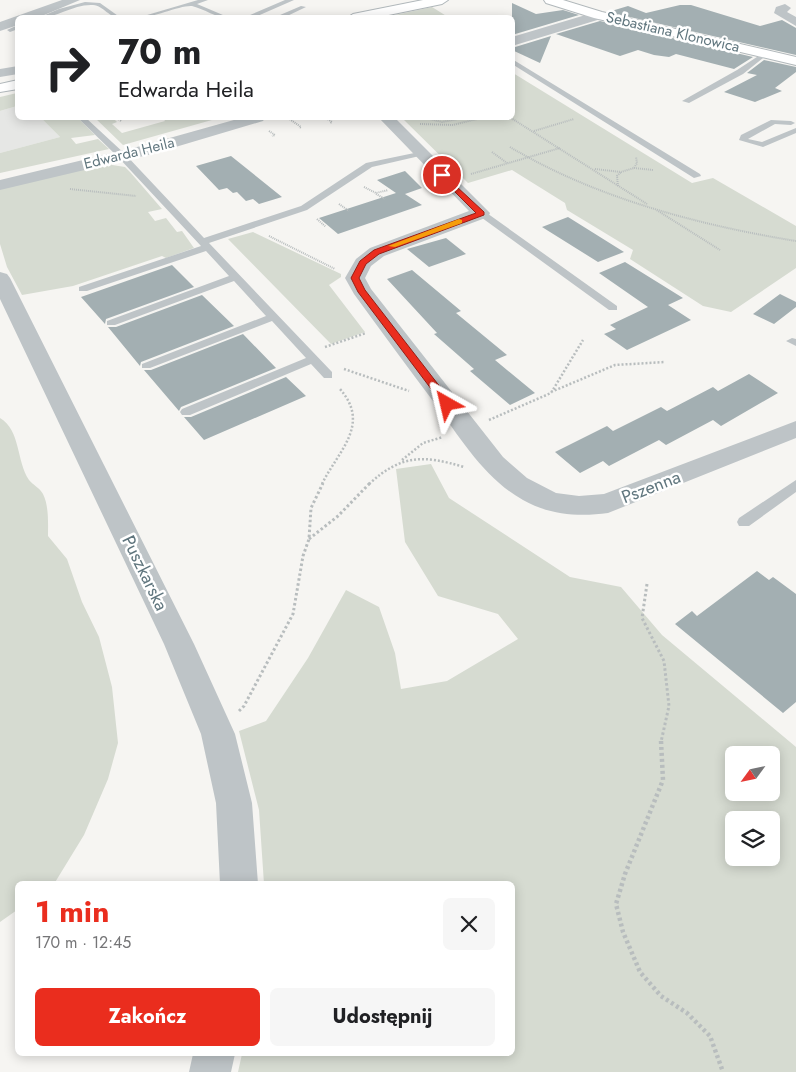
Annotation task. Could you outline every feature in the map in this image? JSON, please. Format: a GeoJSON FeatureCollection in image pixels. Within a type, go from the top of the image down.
{"type":"FeatureCollection","features":[{"type":"Feature","properties":{"kind":"street"},"geometry":{"type":"LineString","coordinates":[[32,15],[74,0]]}},
{"type":"Feature","properties":{"kind":"street"},"geometry":{"type":"LineString","coordinates":[[379,15],[442,0]]}},
{"type":"Feature","properties":{"kind":"street","name":"Sebastiana Klonowica"},"geometry":{"type":"LineString","coordinates":[[550,0],[599,15],[796,61]]}},
{"type":"Feature","properties":{"kind":"street"},"geometry":{"type":"LineString","coordinates":[[785,8],[780,10],[780,14],[796,22]]}},
{"type":"Feature","properties":{"kind":"street"},"geometry":{"type":"LineString","coordinates":[[515,41],[599,15]]}},
{"type":"Feature","properties":{"kind":"street"},"geometry":{"type":"LineString","coordinates":[[0,73],[15,70]]}},
{"type":"Feature","properties":{"kind":"street"},"geometry":{"type":"LineString","coordinates":[[0,88],[15,85]]}},
{"type":"Feature","properties":{"kind":"street","name":"Edwarda Heila"},"geometry":{"type":"LineString","coordinates":[[0,184],[122,156],[250,120]]}},
{"type":"Feature","properties":{"kind":"street"},"geometry":{"type":"LineString","coordinates":[[389,120],[481,214],[377,252],[363,262],[355,278],[361,290],[467,430],[507,474]]}},
{"type":"Feature","properties":{"kind":"street","name":"Puszkarska"},"geometry":{"type":"LineString","coordinates":[[0,278],[179,644],[218,734],[234,803],[239,881]]}},
{"type":"Feature","properties":{"kind":"street","name":"Pszenna"},"geometry":{"type":"LineString","coordinates":[[507,474],[518,485],[543,499],[561,505],[591,506],[624,498],[796,429]]}},
{"type":"Feature","properties":{"kind":"street"},"geometry":{"type":"LineString","coordinates":[[210,1072],[214,1056]]}},
{"type":"Feature","properties":{"kind":"lane"},"geometry":{"type":"LineString","coordinates":[[254,15],[291,0]]}},
{"type":"Feature","properties":{"kind":"lane"},"geometry":{"type":"LineString","coordinates":[[151,15],[207,1]]}},
{"type":"Feature","properties":{"kind":"lane"},"geometry":{"type":"LineString","coordinates":[[53,15],[90,3],[97,4],[114,15]]}},
{"type":"Feature","properties":{"kind":"lane"},"geometry":{"type":"LineString","coordinates":[[191,4],[219,15]]}},
{"type":"Feature","properties":{"kind":"lane"},"geometry":{"type":"LineString","coordinates":[[283,15],[303,7]]}},
{"type":"Feature","properties":{"kind":"lane"},"geometry":{"type":"LineString","coordinates":[[686,101],[740,72],[765,54]]}},
{"type":"Feature","properties":{"kind":"lane"},"geometry":{"type":"LineString","coordinates":[[515,62],[696,176]]}},
{"type":"Feature","properties":{"kind":"lane"},"geometry":{"type":"LineString","coordinates":[[84,120],[122,156],[328,376]]}},
{"type":"Feature","properties":{"kind":"lane"},"geometry":{"type":"LineString","coordinates":[[769,124],[794,126],[763,145],[743,140],[744,137],[769,124]]}},
{"type":"Feature","properties":{"kind":"lane"},"geometry":{"type":"LineString","coordinates":[[83,289],[304,208],[369,165],[421,153]]}},
{"type":"Feature","properties":{"kind":"lane"},"geometry":{"type":"LineString","coordinates":[[481,214],[613,308]]}},
{"type":"Feature","properties":{"kind":"lane"},"geometry":{"type":"LineString","coordinates":[[112,323],[235,277]]}},
{"type":"Feature","properties":{"kind":"lane"},"geometry":{"type":"LineString","coordinates":[[146,366],[273,317]]}},
{"type":"Feature","properties":{"kind":"lane"},"geometry":{"type":"LineString","coordinates":[[186,412],[310,356]]}},
{"type":"Feature","properties":{"kind":"lane"},"geometry":{"type":"LineString","coordinates":[[744,522],[796,485]]}},
{"type":"Feature","properties":{"kind":"path"},"geometry":{"type":"LineString","coordinates":[[534,132],[596,113]]}},
{"type":"Feature","properties":{"kind":"path"},"geometry":{"type":"LineString","coordinates":[[291,120],[301,128],[299,128]]}},
{"type":"Feature","properties":{"kind":"path"},"geometry":{"type":"LineString","coordinates":[[329,120],[332,122],[330,122]]}},
{"type":"Feature","properties":{"kind":"path"},"geometry":{"type":"LineString","coordinates":[[438,120],[450,122],[456,120]]}},
{"type":"Feature","properties":{"kind":"path"},"geometry":{"type":"LineString","coordinates":[[513,120],[720,250]]}},
{"type":"Feature","properties":{"kind":"path"},"geometry":{"type":"LineString","coordinates":[[413,122],[433,126],[473,121],[477,124]]}},
{"type":"Feature","properties":{"kind":"path"},"geometry":{"type":"LineString","coordinates":[[450,122],[458,129]]}},
{"type":"Feature","properties":{"kind":"path"},"geometry":{"type":"LineString","coordinates":[[510,147],[526,158],[594,189],[651,207],[771,237],[796,241]]}},
{"type":"Feature","properties":{"kind":"path"},"geometry":{"type":"LineString","coordinates":[[466,175],[560,148]]}},
{"type":"Feature","properties":{"kind":"path"},"geometry":{"type":"LineString","coordinates":[[492,152],[508,163]]}},
{"type":"Feature","properties":{"kind":"path"},"geometry":{"type":"LineString","coordinates":[[634,168],[637,163],[636,156]]}},
{"type":"Feature","properties":{"kind":"path"},"geometry":{"type":"LineString","coordinates":[[590,168],[620,172],[634,168],[654,170]]}},
{"type":"Feature","properties":{"kind":"path"},"geometry":{"type":"LineString","coordinates":[[618,186],[616,181],[620,172]]}},
{"type":"Feature","properties":{"kind":"path"},"geometry":{"type":"LineString","coordinates":[[360,185],[385,199]]}},
{"type":"Feature","properties":{"kind":"path"},"geometry":{"type":"LineString","coordinates":[[61,188],[138,197],[170,207]]}},
{"type":"Feature","properties":{"kind":"path"},"geometry":{"type":"LineString","coordinates":[[376,193],[388,190]]}},
{"type":"Feature","properties":{"kind":"path"},"geometry":{"type":"LineString","coordinates":[[251,226],[355,278]]}},
{"type":"Feature","properties":{"kind":"path"},"geometry":{"type":"LineString","coordinates":[[310,356],[388,326]]}},
{"type":"Feature","properties":{"kind":"path"},"geometry":{"type":"LineString","coordinates":[[551,393],[583,340]]}},
{"type":"Feature","properties":{"kind":"path"},"geometry":{"type":"LineString","coordinates":[[309,539],[341,513],[366,485],[423,443],[467,430],[615,366],[665,362]]}},
{"type":"Feature","properties":{"kind":"path"},"geometry":{"type":"LineString","coordinates":[[218,734],[244,706],[293,614],[303,556],[309,539],[311,508],[325,478],[343,452],[353,424],[349,399],[328,376],[346,369],[447,404]]}},
{"type":"Feature","properties":{"kind":"path"},"geometry":{"type":"LineString","coordinates":[[401,461],[427,458],[478,471],[507,474]]}},
{"type":"Feature","properties":{"kind":"path"},"geometry":{"type":"LineString","coordinates":[[647,584],[642,618],[664,662],[669,706],[661,742],[663,780],[625,874],[616,904],[622,932],[640,972],[661,996],[687,1013],[710,1036],[722,1072]]}},
{"type":"Feature","properties":{"kind":"shaded area"},"geometry":{"type":"Polygon","coordinates":[[[432,7],[445,15],[395,15],[432,7]]]}},
{"type":"Feature","properties":{"kind":"shaded area"},"geometry":{"type":"Polygon","coordinates":[[[515,74],[692,183],[713,178],[796,226],[796,268],[731,312],[703,306],[630,259],[633,250],[567,210],[565,203],[512,170],[468,183],[404,120],[515,120],[515,74]]]}},
{"type":"Feature","properties":{"kind":"shaded area"},"geometry":{"type":"Polygon","coordinates":[[[15,93],[15,107],[0,111],[0,97],[15,93]]]}},
{"type":"Feature","properties":{"kind":"shaded area"},"geometry":{"type":"Polygon","coordinates":[[[15,107],[15,120],[43,120],[60,137],[0,153],[0,111],[15,107]]]}},
{"type":"Feature","properties":{"kind":"shaded area"},"geometry":{"type":"Polygon","coordinates":[[[43,120],[80,120],[95,135],[71,138],[76,144],[98,139],[109,149],[0,173],[0,153],[60,137],[43,120]]]}},
{"type":"Feature","properties":{"kind":"shaded area"},"geometry":{"type":"Polygon","coordinates":[[[97,120],[115,120],[117,122],[112,124],[122,133],[164,120],[212,120],[123,145],[97,120]]]}},
{"type":"Feature","properties":{"kind":"shaded area"},"geometry":{"type":"Polygon","coordinates":[[[106,164],[125,167],[162,209],[148,212],[155,221],[166,218],[177,232],[182,231],[194,248],[166,258],[162,256],[73,286],[22,295],[7,267],[0,244],[0,189],[106,164]]]}},
{"type":"Feature","properties":{"kind":"shaded area"},"geometry":{"type":"Polygon","coordinates":[[[253,232],[341,274],[341,277],[329,285],[365,332],[331,344],[228,239],[253,232]]]}},
{"type":"Feature","properties":{"kind":"shaded area"},"geometry":{"type":"Polygon","coordinates":[[[0,418],[12,430],[29,480],[43,494],[47,509],[48,536],[67,559],[82,602],[99,637],[112,687],[118,743],[108,779],[84,835],[56,881],[15,881],[15,911],[0,922],[0,418]]]}},
{"type":"Feature","properties":{"kind":"shaded area"},"geometry":{"type":"Polygon","coordinates":[[[431,464],[449,498],[570,577],[621,587],[662,635],[796,747],[796,1072],[238,1072],[242,1056],[515,1056],[515,881],[264,881],[259,810],[239,731],[266,721],[308,658],[346,590],[379,607],[395,653],[401,689],[447,681],[518,639],[498,614],[438,596],[405,542],[396,469],[431,464]]]}},
{"type":"Feature","properties":{"kind":"building"},"geometry":{"type":"Polygon","coordinates":[[[512,3],[536,14],[563,10],[579,15],[515,34],[515,15],[512,15],[512,3]]]}},
{"type":"Feature","properties":{"kind":"building"},"geometry":{"type":"Polygon","coordinates":[[[680,5],[691,5],[760,26],[782,20],[796,28],[796,55],[608,12],[628,6],[646,13],[680,5]]]}},
{"type":"Feature","properties":{"kind":"building"},"geometry":{"type":"Polygon","coordinates":[[[600,21],[753,57],[734,69],[676,54],[669,57],[638,50],[620,56],[556,34],[600,21]]]}},
{"type":"Feature","properties":{"kind":"building"},"geometry":{"type":"Polygon","coordinates":[[[551,36],[540,63],[515,51],[515,47],[551,36]]]}},
{"type":"Feature","properties":{"kind":"building"},"geometry":{"type":"Polygon","coordinates":[[[764,60],[796,67],[796,72],[775,88],[782,91],[755,102],[724,92],[757,75],[747,73],[764,60]]]}},
{"type":"Feature","properties":{"kind":"building"},"geometry":{"type":"Polygon","coordinates":[[[231,156],[282,197],[259,204],[253,199],[246,201],[237,192],[233,193],[227,188],[219,190],[196,166],[231,156]]]}},
{"type":"Feature","properties":{"kind":"building"},"geometry":{"type":"Polygon","coordinates":[[[405,171],[422,188],[405,194],[422,205],[338,234],[319,218],[396,193],[377,180],[405,171]]]}},
{"type":"Feature","properties":{"kind":"building"},"geometry":{"type":"Polygon","coordinates":[[[568,217],[624,252],[598,262],[542,227],[568,217]]]}},
{"type":"Feature","properties":{"kind":"building"},"geometry":{"type":"Polygon","coordinates":[[[446,238],[466,254],[429,267],[407,249],[446,238]]]}},
{"type":"Feature","properties":{"kind":"building"},"geometry":{"type":"Polygon","coordinates":[[[625,262],[683,298],[668,305],[691,320],[627,350],[604,334],[616,329],[610,325],[648,307],[599,273],[625,262]]]}},
{"type":"Feature","properties":{"kind":"building"},"geometry":{"type":"Polygon","coordinates":[[[172,265],[194,287],[106,319],[105,324],[81,297],[172,265]]]}},
{"type":"Feature","properties":{"kind":"building"},"geometry":{"type":"Polygon","coordinates":[[[412,270],[461,311],[456,313],[507,355],[495,360],[535,393],[510,405],[470,371],[474,369],[434,334],[437,333],[387,279],[412,270]]]}},
{"type":"Feature","properties":{"kind":"building"},"geometry":{"type":"Polygon","coordinates":[[[780,294],[796,302],[796,307],[774,324],[753,314],[780,294]]]}},
{"type":"Feature","properties":{"kind":"building"},"geometry":{"type":"Polygon","coordinates":[[[202,295],[234,326],[141,362],[140,366],[108,327],[116,327],[202,295]]]}},
{"type":"Feature","properties":{"kind":"building"},"geometry":{"type":"Polygon","coordinates":[[[243,334],[276,368],[181,407],[179,411],[144,370],[151,370],[243,334]]]}},
{"type":"Feature","properties":{"kind":"building"},"geometry":{"type":"Polygon","coordinates":[[[749,374],[778,393],[721,426],[713,420],[666,445],[659,440],[609,466],[603,461],[580,473],[555,452],[607,426],[613,431],[661,407],[667,411],[713,387],[718,391],[749,374]]]}},
{"type":"Feature","properties":{"kind":"building"},"geometry":{"type":"Polygon","coordinates":[[[286,377],[306,396],[204,440],[184,417],[191,417],[286,377]]]}},
{"type":"Feature","properties":{"kind":"building"},"geometry":{"type":"Polygon","coordinates":[[[757,571],[769,580],[773,577],[796,594],[796,702],[783,713],[675,624],[692,611],[697,616],[757,571]]]}},
{"type":"Feature","properties":{"kind":"slow traffic"},"geometry":{"type":"LineString","coordinates":[[392,246],[459,221]]}},
{"type":"Feature","properties":{"kind":"route"},"geometry":{"type":"LineString","coordinates":[[442,175],[481,214],[377,252],[363,262],[358,268],[355,278],[361,290],[447,404]]}}]}
